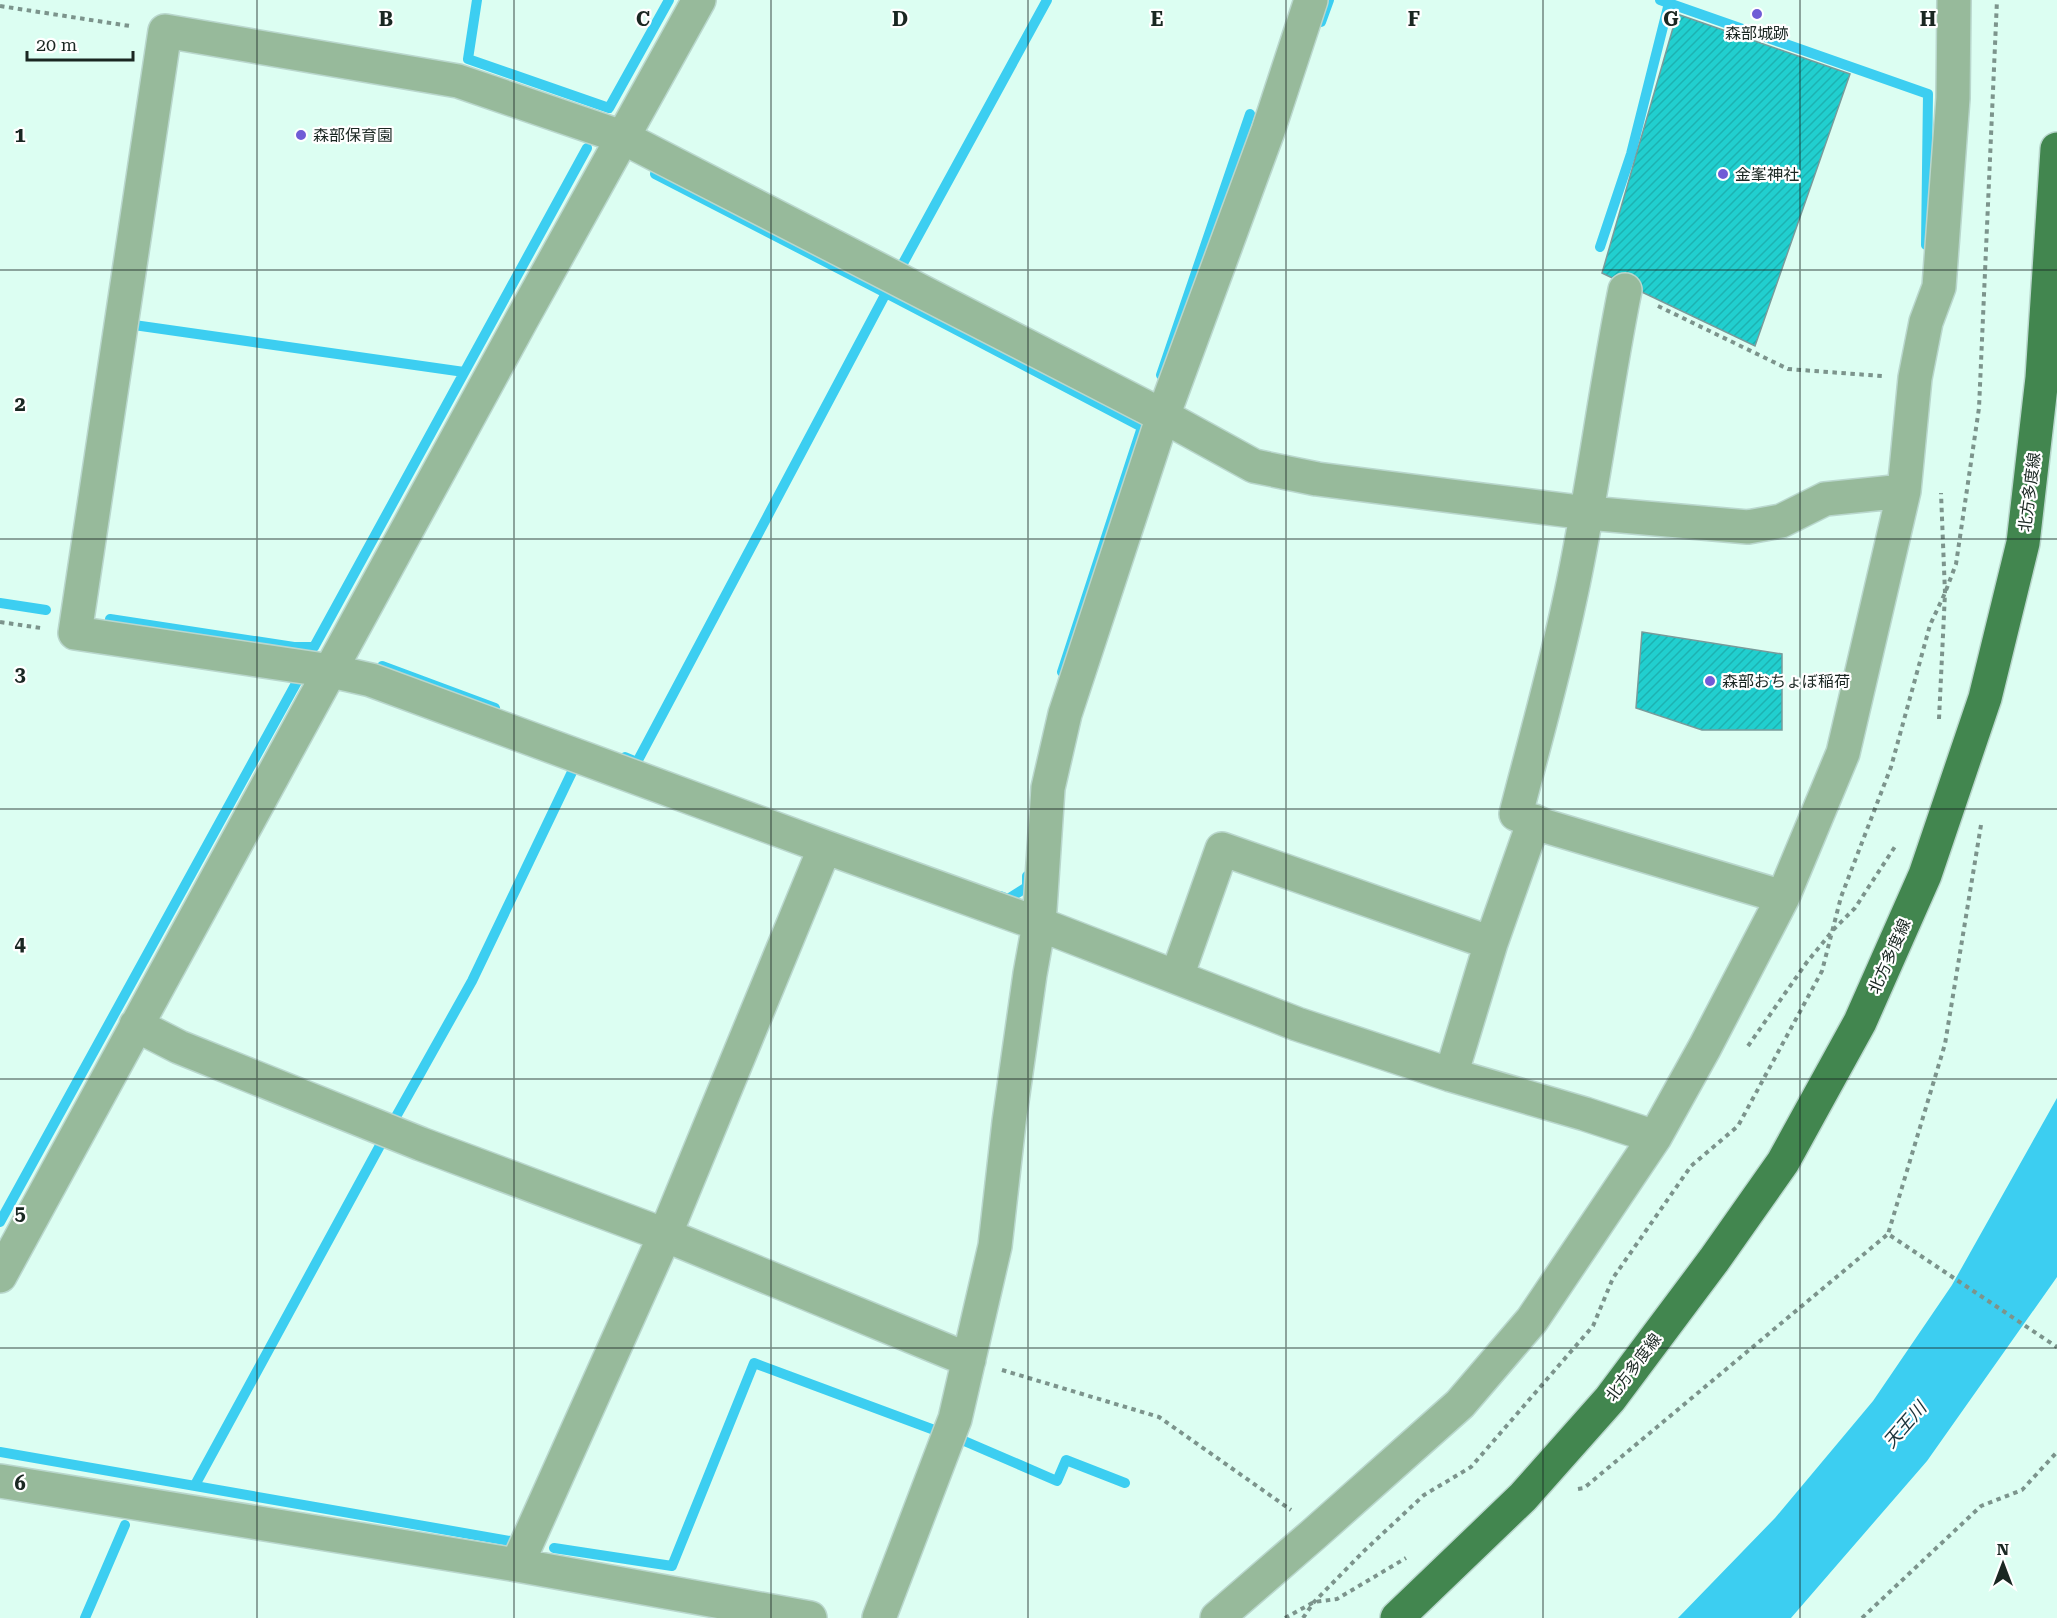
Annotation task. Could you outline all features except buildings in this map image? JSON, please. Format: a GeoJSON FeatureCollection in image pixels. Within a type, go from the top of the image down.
{"type":"FeatureCollection","features":[{"type":"Feature","properties":{"kind":"main road","name":"北方多度線"},"geometry":{"type":"LineString","coordinates":[[1397,1618],[1523,1497],[1610,1399],[1714,1260],[1783,1162],[1860,1022],[1924,875],[1985,698],[2023,543],[2042,378],[2057,148]]}},
{"type":"Feature","properties":{"kind":"street"},"geometry":{"type":"LineString","coordinates":[[0,1276],[699,0]]}},
{"type":"Feature","properties":{"kind":"street"},"geometry":{"type":"LineString","coordinates":[[879,1618],[955,1419],[995,1246],[1009,1122],[1039,924],[1048,788],[1065,714],[1163,416],[1268,131],[1311,0]]}},
{"type":"Feature","properties":{"kind":"street"},"geometry":{"type":"LineString","coordinates":[[1217,1618],[1460,1404],[1532,1320],[1654,1137],[1705,1047],[1783,897],[1843,753],[1904,491],[1915,378],[1926,322],[1939,287],[1953,98],[1954,0]]}},
{"type":"Feature","properties":{"kind":"street"},"geometry":{"type":"LineString","coordinates":[[1654,1137],[1585,1114],[1451,1075],[1297,1024],[1039,924],[825,848],[371,680],[331,671],[75,633],[165,32],[458,81],[622,137],[1163,416],[1254,466],[1317,479],[1588,513],[1748,527],[1781,521],[1826,499],[1904,491]]}},
{"type":"Feature","properties":{"kind":"street"},"geometry":{"type":"LineString","coordinates":[[1625,290],[1609,369],[1588,513],[1569,605],[1516,814],[1783,897]]}},
{"type":"Feature","properties":{"kind":"street"},"geometry":{"type":"LineString","coordinates":[[1451,1075],[1491,943],[1534,821]]}},
{"type":"Feature","properties":{"kind":"street"},"geometry":{"type":"LineString","coordinates":[[517,1565],[665,1235],[825,848]]}},
{"type":"Feature","properties":{"kind":"street"},"geometry":{"type":"LineString","coordinates":[[1177,976],[1222,849],[1491,943]]}},
{"type":"Feature","properties":{"kind":"street"},"geometry":{"type":"LineString","coordinates":[[136,1025],[179,1047],[421,1144],[665,1235],[969,1360]]}},
{"type":"Feature","properties":{"kind":"street"},"geometry":{"type":"LineString","coordinates":[[0,1481],[517,1565],[703,1609],[810,1618]]}},
{"type":"Feature","properties":{"kind":"path"},"geometry":{"type":"LineString","coordinates":[[0,6],[165,32]]}},
{"type":"Feature","properties":{"kind":"path"},"geometry":{"type":"LineString","coordinates":[[1625,290],[1788,369],[1915,378]]}},
{"type":"Feature","properties":{"kind":"path"},"geometry":{"type":"LineString","coordinates":[[1938,724],[1945,593],[1941,490]]}},
{"type":"Feature","properties":{"kind":"path"},"geometry":{"type":"LineString","coordinates":[[0,622],[75,633]]}},
{"type":"Feature","properties":{"kind":"path"},"geometry":{"type":"LineString","coordinates":[[1523,1497],[1584,1488],[1888,1234],[1945,1044],[1982,817],[1952,792]]}},
{"type":"Feature","properties":{"kind":"path"},"geometry":{"type":"LineString","coordinates":[[1742,1054],[1807,962],[1855,908],[1898,841]]}},
{"type":"Feature","properties":{"kind":"path"},"geometry":{"type":"LineString","coordinates":[[1888,1234],[2057,1347]]}},
{"type":"Feature","properties":{"kind":"path"},"geometry":{"type":"LineString","coordinates":[[969,1360],[1159,1417],[1320,1529]]}},
{"type":"Feature","properties":{"kind":"path"},"geometry":{"type":"LineString","coordinates":[[1862,1618],[1981,1506],[2022,1490],[2057,1452]]}},
{"type":"Feature","properties":{"kind":"path"},"geometry":{"type":"LineString","coordinates":[[1285,1618],[1314,1602],[1337,1599],[1413,1553]]}},
{"type":"Feature","properties":{"kind":"water","name":"天王川"},"geometry":{"type":"Polygon","coordinates":[[[2057,1098],[2057,1277],[1927,1461],[1791,1618],[1678,1618],[1775,1518],[1873,1401],[1952,1285],[2057,1098]]]}},
{"type":"Feature","properties":{"kind":"waterway"},"geometry":{"type":"LineString","coordinates":[[477,0],[468,59],[609,108],[669,0]]}},
{"type":"Feature","properties":{"kind":"waterway"},"geometry":{"type":"LineString","coordinates":[[901,267],[1047,0]]}},
{"type":"Feature","properties":{"kind":"waterway"},"geometry":{"type":"LineString","coordinates":[[1321,22],[1329,0]]}},
{"type":"Feature","properties":{"kind":"waterway"},"geometry":{"type":"LineString","coordinates":[[1660,0],[1928,94],[1926,245]]}},
{"type":"Feature","properties":{"kind":"waterway"},"geometry":{"type":"LineString","coordinates":[[1600,247],[1631,154],[1669,3]]}},
{"type":"Feature","properties":{"kind":"waterway"},"geometry":{"type":"LineString","coordinates":[[1161,375],[1250,114]]}},
{"type":"Feature","properties":{"kind":"waterway"},"geometry":{"type":"LineString","coordinates":[[110,619],[294,647],[314,647],[587,148]]}},
{"type":"Feature","properties":{"kind":"waterway"},"geometry":{"type":"LineString","coordinates":[[625,757],[637,762],[886,293],[655,174]]}},
{"type":"Feature","properties":{"kind":"waterway"},"geometry":{"type":"LineString","coordinates":[[886,293],[1142,427],[1062,672]]}},
{"type":"Feature","properties":{"kind":"waterway"},"geometry":{"type":"LineString","coordinates":[[134,325],[464,372]]}},
{"type":"Feature","properties":{"kind":"waterway"},"geometry":{"type":"LineString","coordinates":[[0,603],[46,610]]}},
{"type":"Feature","properties":{"kind":"waterway"},"geometry":{"type":"LineString","coordinates":[[382,666],[495,708]]}},
{"type":"Feature","properties":{"kind":"waterway"},"geometry":{"type":"LineString","coordinates":[[0,1222],[299,678]]}},
{"type":"Feature","properties":{"kind":"waterway"},"geometry":{"type":"LineString","coordinates":[[393,1122],[472,981],[572,772]]}},
{"type":"Feature","properties":{"kind":"waterway"},"geometry":{"type":"LineString","coordinates":[[1000,896],[1008,899],[1027,887],[1027,876]]}},
{"type":"Feature","properties":{"kind":"waterway"},"geometry":{"type":"LineString","coordinates":[[195,1485],[383,1140]]}},
{"type":"Feature","properties":{"kind":"waterway"},"geometry":{"type":"LineString","coordinates":[[554,1548],[672,1566],[754,1363],[937,1431]]}},
{"type":"Feature","properties":{"kind":"waterway"},"geometry":{"type":"LineString","coordinates":[[962,1440],[1057,1481],[1066,1460],[1125,1483]]}},
{"type":"Feature","properties":{"kind":"waterway"},"geometry":{"type":"LineString","coordinates":[[0,1452],[510,1541]]}},
{"type":"Feature","properties":{"kind":"waterway"},"geometry":{"type":"LineString","coordinates":[[85,1618],[125,1525]]}},
{"type":"Feature","properties":{"kind":"place","name":"森部城跡"},"geometry":{"type":"Point","coordinates":[1757,14]}},
{"type":"Feature","properties":{"kind":"place","name":"森部保育園"},"geometry":{"type":"Point","coordinates":[301,135]}},
{"type":"Feature","properties":{"kind":"place","name":"金峯神社"},"geometry":{"type":"Point","coordinates":[1723,174]}},
{"type":"Feature","properties":{"kind":"place","name":"森部おちょぼ稲荷"},"geometry":{"type":"Point","coordinates":[1710,681]}}]}
